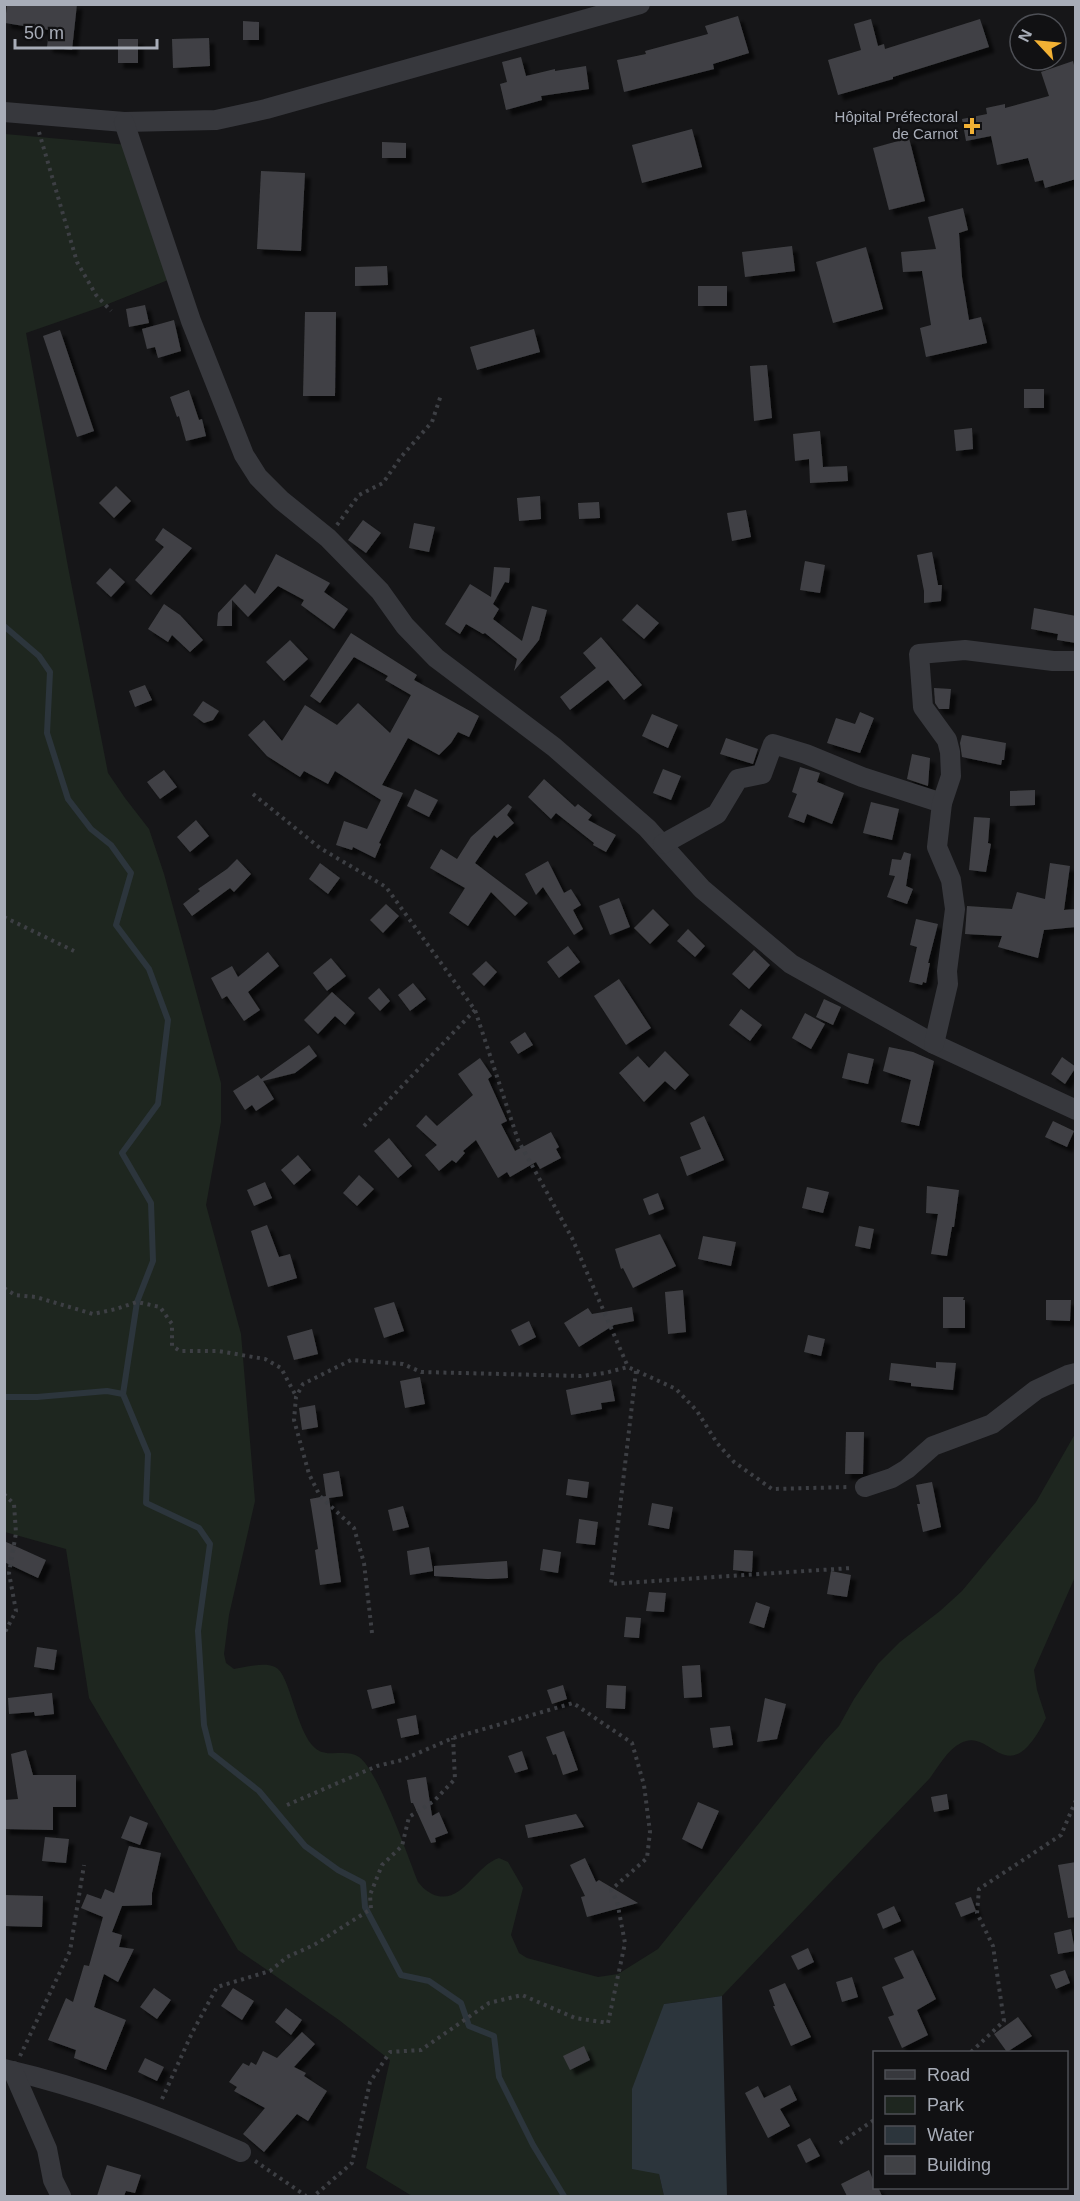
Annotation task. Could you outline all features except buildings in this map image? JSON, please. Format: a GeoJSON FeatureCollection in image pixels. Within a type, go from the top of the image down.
{"type":"FeatureCollection","features":[{"type":"Feature","properties":{"kind":"street"},"geometry":{"type":"LineString","coordinates":[[4,112],[124,122],[216,120],[266,109],[640,4]]}},
{"type":"Feature","properties":{"kind":"street"},"geometry":{"type":"LineString","coordinates":[[124,122],[190,321],[244,455],[258,477],[281,500],[328,538],[380,591],[405,626],[436,658],[554,747],[663,844],[702,889],[791,964],[934,1044],[1076,1110]]}},
{"type":"Feature","properties":{"kind":"street"},"geometry":{"type":"LineString","coordinates":[[934,1044],[948,984],[947,971],[955,909],[951,880],[937,847],[942,803],[951,776],[947,740],[923,707],[919,654],[965,650],[1053,661],[1076,661]]}},
{"type":"Feature","properties":{"kind":"street"},"geometry":{"type":"LineString","coordinates":[[663,844],[717,814],[738,779],[762,774],[773,744],[806,754],[861,777],[942,803]]}},
{"type":"Feature","properties":{"kind":"street"},"geometry":{"type":"LineString","coordinates":[[865,1486],[892,1478],[907,1469],[933,1446],[992,1424],[1036,1390],[1076,1373]]}},
{"type":"Feature","properties":{"kind":"street"},"geometry":{"type":"LineString","coordinates":[[9,2070],[50,2079],[111,2098],[241,2152]]}},
{"type":"Feature","properties":{"kind":"street"},"geometry":{"type":"LineString","coordinates":[[9,2070],[47,2149],[53,2180],[61,2196]]}},
{"type":"Feature","properties":{"kind":"path"},"geometry":{"type":"LineString","coordinates":[[33,114],[78,262],[96,294],[111,311]]}},
{"type":"Feature","properties":{"kind":"path"},"geometry":{"type":"LineString","coordinates":[[328,538],[359,495],[383,483],[401,457],[432,422],[441,395]]}},
{"type":"Feature","properties":{"kind":"path"},"geometry":{"type":"LineString","coordinates":[[253,794],[320,848],[386,887],[475,1010],[518,1140],[572,1238],[628,1367]]}},
{"type":"Feature","properties":{"kind":"path"},"geometry":{"type":"LineString","coordinates":[[4,917],[74,951]]}},
{"type":"Feature","properties":{"kind":"path"},"geometry":{"type":"LineString","coordinates":[[364,1126],[475,1010]]}},
{"type":"Feature","properties":{"kind":"path"},"geometry":{"type":"LineString","coordinates":[[4,1288],[15,1295],[36,1297],[93,1314],[116,1310],[137,1302],[160,1307],[171,1324],[172,1346],[180,1351],[218,1351],[265,1359],[281,1368],[296,1397]]}},
{"type":"Feature","properties":{"kind":"path"},"geometry":{"type":"LineString","coordinates":[[372,1633],[364,1563],[354,1528],[320,1496],[309,1474],[294,1420],[296,1397],[303,1384],[351,1360],[403,1364],[421,1372],[581,1376],[628,1367],[676,1389],[697,1411],[717,1443],[734,1462],[772,1489],[865,1486]]}},
{"type":"Feature","properties":{"kind":"path"},"geometry":{"type":"LineString","coordinates":[[636,1370],[611,1584],[851,1568]]}},
{"type":"Feature","properties":{"kind":"path"},"geometry":{"type":"LineString","coordinates":[[4,1494],[14,1504],[16,1533],[9,1573],[16,1611],[4,1634]]}},
{"type":"Feature","properties":{"kind":"path"},"geometry":{"type":"LineString","coordinates":[[287,1805],[377,1766],[402,1760],[453,1738],[573,1703],[632,1743],[644,1785],[650,1832],[647,1858],[611,1890],[616,1901],[625,1943],[608,2023],[575,2018],[522,1995],[489,2003],[421,2050],[390,2052],[370,2082],[352,2163],[314,2196]]}},
{"type":"Feature","properties":{"kind":"path"},"geometry":{"type":"LineString","coordinates":[[154,2116],[192,2033],[217,1987],[270,1971],[287,1957],[314,1945],[370,1909],[370,1895],[382,1865],[402,1846],[409,1817],[434,1801],[455,1779],[453,1738]]}},
{"type":"Feature","properties":{"kind":"path"},"geometry":{"type":"LineString","coordinates":[[972,2051],[1004,2021],[993,1946],[977,1913],[979,1889],[1061,1835],[1076,1800]]}},
{"type":"Feature","properties":{"kind":"path"},"geometry":{"type":"LineString","coordinates":[[9,2070],[70,1952],[84,1865]]}},
{"type":"Feature","properties":{"kind":"path"},"geometry":{"type":"LineString","coordinates":[[840,2143],[873,2121]]}},
{"type":"Feature","properties":{"kind":"path"},"geometry":{"type":"LineString","coordinates":[[241,2152],[306,2196]]}},
{"type":"Feature","properties":{"kind":"green space"},"geometry":{"type":"Polygon","coordinates":[[[5,134],[129,145],[173,278],[98,308],[26,333],[108,773],[149,829],[164,874],[221,1083],[221,1122],[206,1205],[241,1334],[255,1501],[229,1615],[224,1654],[226,1663],[234,1669],[260,1665],[275,1667],[285,1680],[303,1729],[315,1748],[325,1753],[354,1754],[367,1765],[400,1835],[418,1882],[426,1890],[442,1897],[452,1895],[490,1862],[499,1858],[508,1862],[523,1888],[511,1935],[519,1953],[527,1958],[598,1977],[618,1974],[658,1949],[839,1726],[878,1664],[900,1642],[962,1591],[1036,1502],[1075,1434],[1075,1577],[1034,1670],[1037,1690],[1046,1718],[1032,1741],[1021,1752],[1010,1756],[972,1740],[956,1746],[930,1778],[722,1996],[664,2004],[659,2174],[664,2196],[412,2196],[366,2168],[390,2060],[339,2020],[238,1950],[89,1698],[66,1549],[5,1532],[5,134]]]}},
{"type":"Feature","properties":{"kind":"water"},"geometry":{"type":"Polygon","coordinates":[[[722,1996],[727,2196],[664,2196],[659,2174],[632,2169],[632,2089],[664,2004],[722,1996]]]}},
{"type":"Feature","properties":{"kind":"waterway"},"geometry":{"type":"LineString","coordinates":[[4,626],[39,656],[50,672],[47,733],[68,799],[91,829],[111,845],[131,873],[116,925],[149,969],[168,1020],[158,1104],[122,1153],[151,1203],[153,1261],[137,1302],[123,1394],[148,1454],[146,1503],[199,1528],[210,1544],[198,1631],[204,1725],[211,1753],[259,1791],[305,1846],[338,1870],[363,1883],[365,1907],[401,1975],[429,1981],[461,2003],[469,2026],[494,2036],[499,2077],[533,2145],[564,2196]]}},
{"type":"Feature","properties":{"kind":"waterway"},"geometry":{"type":"LineString","coordinates":[[4,1397],[37,1397],[107,1391],[123,1394]]}},
{"type":"Feature","properties":{"kind":"place","name":"Hôpital Préfectoral de Carnot"},"geometry":{"type":"Point","coordinates":[972,126]}}]}
